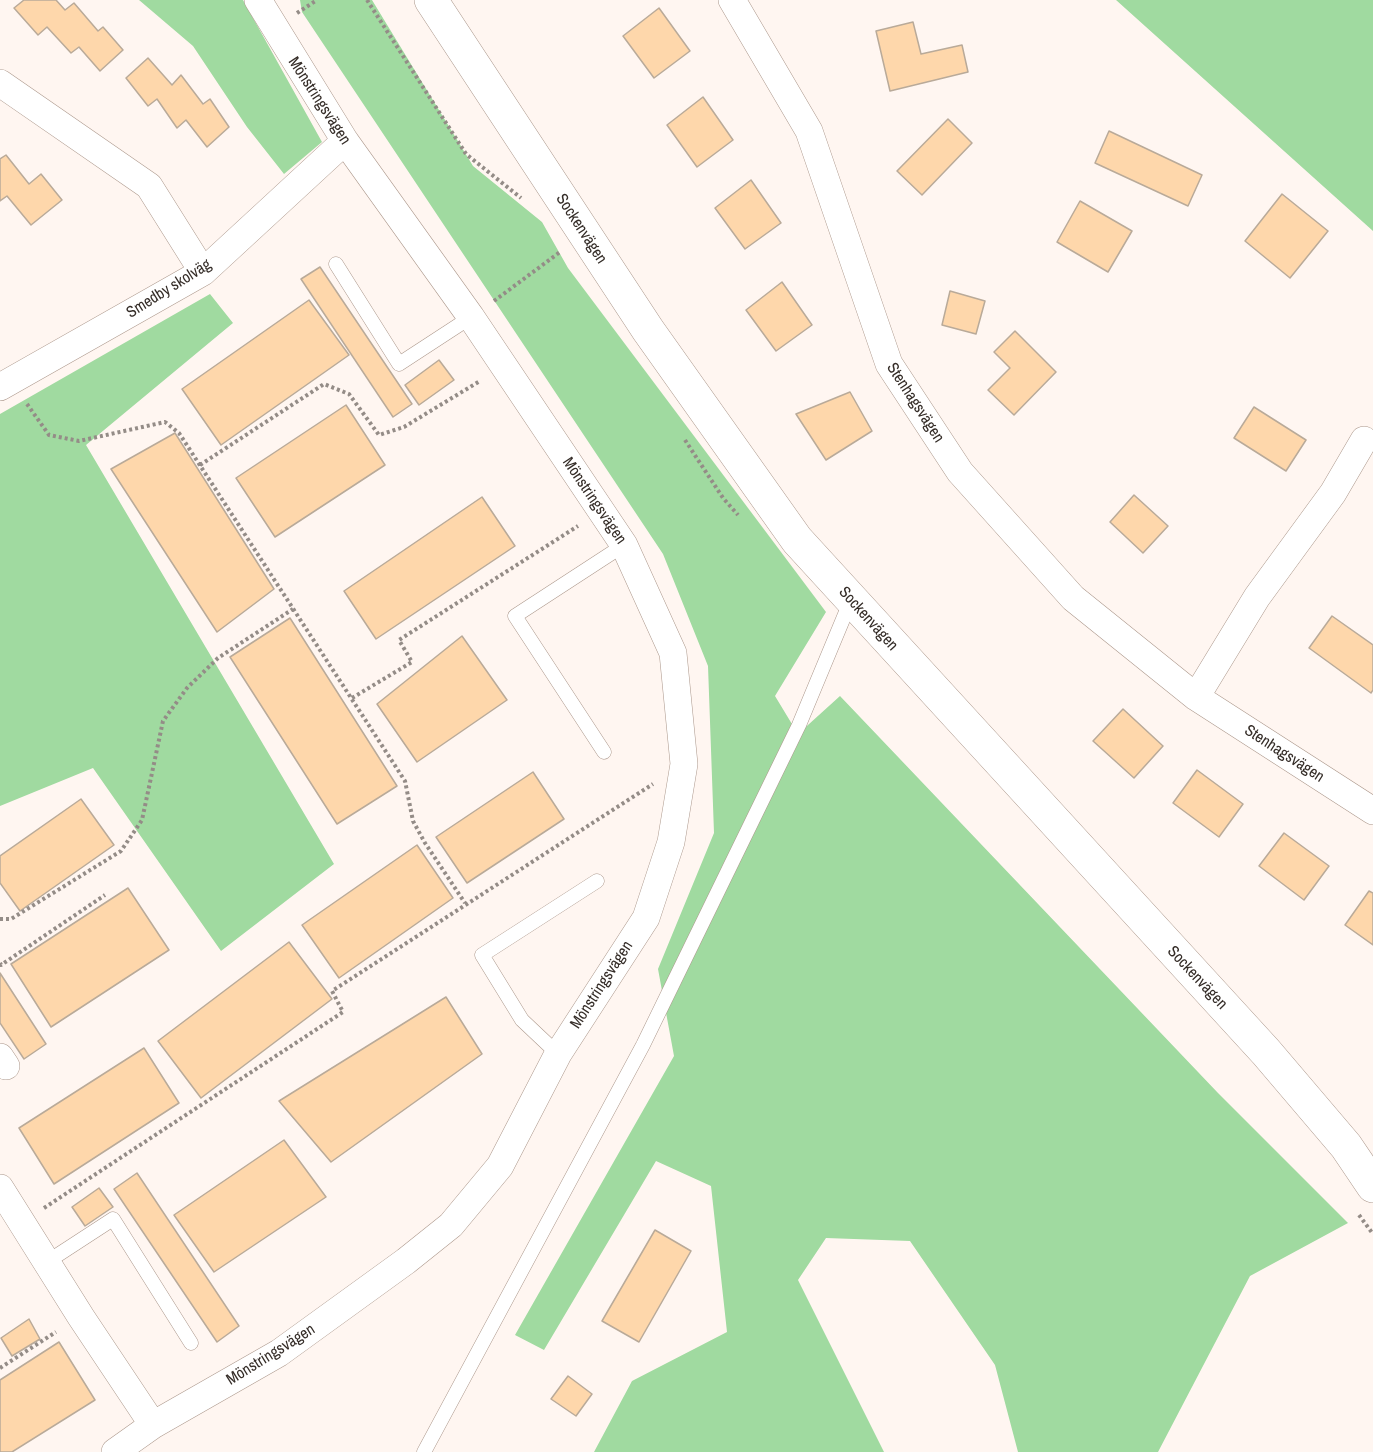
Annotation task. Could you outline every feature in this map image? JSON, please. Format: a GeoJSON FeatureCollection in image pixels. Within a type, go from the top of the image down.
{"type":"FeatureCollection","features":[{"type":"Feature","properties":{"kind":"street","name":"Mönstringsvägen"},"geometry":{"type":"LineString","coordinates":[[115,1452],[153,1425],[279,1353],[406,1261],[451,1225],[500,1166],[558,1054],[646,918],[671,843],[684,764],[673,653],[624,545],[471,317],[345,141],[258,0]]}},
{"type":"Feature","properties":{"kind":"street","name":"Sockenvägen"},"geometry":{"type":"LineString","coordinates":[[431,0],[648,330],[797,540],[1266,1052],[1346,1146],[1373,1186]]}},
{"type":"Feature","properties":{"kind":"street","name":"Stenhagsvägen"},"geometry":{"type":"LineString","coordinates":[[732,0],[809,130],[889,364],[960,472],[1073,598],[1196,697],[1373,811]]}},
{"type":"Feature","properties":{"kind":"street"},"geometry":{"type":"LineString","coordinates":[[0,83],[149,186],[203,272]]}},
{"type":"Feature","properties":{"kind":"street","name":"Smedby skolväg"},"geometry":{"type":"LineString","coordinates":[[7,383],[203,272],[345,141]]}},
{"type":"Feature","properties":{"kind":"street"},"geometry":{"type":"LineString","coordinates":[[1196,697],[1257,597],[1333,493],[1364,440]]}},
{"type":"Feature","properties":{"kind":"street"},"geometry":{"type":"LineString","coordinates":[[0,1188],[153,1425]]}},
{"type":"Feature","properties":{"kind":"lane"},"geometry":{"type":"LineString","coordinates":[[336,264],[399,364],[471,317]]}},
{"type":"Feature","properties":{"kind":"lane"},"geometry":{"type":"LineString","coordinates":[[604,752],[515,615],[624,545]]}},
{"type":"Feature","properties":{"kind":"lane"},"geometry":{"type":"LineString","coordinates":[[424,1452],[643,1045],[799,725],[850,600]]}},
{"type":"Feature","properties":{"kind":"lane"},"geometry":{"type":"LineString","coordinates":[[558,1054],[522,1020],[482,955],[597,880]]}},
{"type":"Feature","properties":{"kind":"lane"},"geometry":{"type":"LineString","coordinates":[[47,1262],[113,1220],[192,1343]]}},
{"type":"Feature","properties":{"kind":"path"},"geometry":{"type":"LineString","coordinates":[[471,317],[560,252]]}},
{"type":"Feature","properties":{"kind":"path"},"geometry":{"type":"LineString","coordinates":[[200,465],[324,384],[349,394],[380,435],[404,427],[503,366]]}},
{"type":"Feature","properties":{"kind":"path"},"geometry":{"type":"LineString","coordinates":[[7,383],[49,435],[79,441],[165,422],[178,433],[405,781],[413,821],[465,903]]}},
{"type":"Feature","properties":{"kind":"path"},"geometry":{"type":"LineString","coordinates":[[352,698],[412,662],[399,640],[601,511]]}},
{"type":"Feature","properties":{"kind":"path"},"geometry":{"type":"LineString","coordinates":[[0,919],[11,919],[121,851],[142,820],[163,721],[187,688],[218,658],[293,609]]}},
{"type":"Feature","properties":{"kind":"path"},"geometry":{"type":"LineString","coordinates":[[22,1222],[343,1012],[332,991],[465,903],[684,764]]}},
{"type":"Feature","properties":{"kind":"path"},"geometry":{"type":"LineString","coordinates":[[0,963],[1,965],[105,895]]}},
{"type":"Feature","properties":{"kind":"path"},"geometry":{"type":"LineString","coordinates":[[0,1368],[62,1328]]}},
{"type":"Feature","properties":{"kind":"green space"},"geometry":{"type":"Polygon","coordinates":[[[139,0],[243,0],[322,142],[284,174],[247,127],[193,46],[139,0]]]}},
{"type":"Feature","properties":{"kind":"green space"},"geometry":{"type":"Polygon","coordinates":[[[300,0],[372,0],[473,166],[542,222],[568,268],[826,612],[775,696],[798,734],[840,696],[1218,1093],[1348,1223],[1250,1276],[1158,1452],[1018,1452],[995,1365],[910,1241],[826,1238],[798,1280],[884,1452],[594,1452],[632,1381],[727,1332],[711,1186],[656,1161],[544,1350],[515,1335],[674,1056],[658,969],[714,833],[708,666],[663,554],[302,12],[300,0]]]}},
{"type":"Feature","properties":{"kind":"green space"},"geometry":{"type":"Polygon","coordinates":[[[1116,0],[1373,0],[1373,231],[1116,0]]]}},
{"type":"Feature","properties":{"kind":"green space"},"geometry":{"type":"Polygon","coordinates":[[[210,294],[233,323],[86,445],[334,864],[221,951],[93,768],[0,806],[0,414],[210,294]]]}},
{"type":"Feature","properties":{"kind":"building"},"geometry":{"type":"Polygon","coordinates":[[[24,0],[56,0],[65,10],[74,3],[98,31],[103,27],[123,50],[100,71],[79,47],[71,53],[47,27],[38,35],[14,8],[24,0]]]}},
{"type":"Feature","properties":{"kind":"building"},"geometry":{"type":"Polygon","coordinates":[[[659,8],[690,51],[654,78],[623,36],[659,8]]]}},
{"type":"Feature","properties":{"kind":"building"},"geometry":{"type":"Polygon","coordinates":[[[913,22],[921,54],[962,45],[968,72],[890,91],[876,31],[913,22]]]}},
{"type":"Feature","properties":{"kind":"building"},"geometry":{"type":"Polygon","coordinates":[[[148,58],[172,85],[181,75],[203,104],[210,99],[229,127],[207,147],[186,120],[177,128],[157,99],[148,106],[126,78],[148,58]]]}},
{"type":"Feature","properties":{"kind":"building"},"geometry":{"type":"Polygon","coordinates":[[[703,97],[733,140],[697,167],[667,125],[703,97]]]}},
{"type":"Feature","properties":{"kind":"building"},"geometry":{"type":"Polygon","coordinates":[[[948,119],[972,143],[922,195],[897,171],[948,119]]]}},
{"type":"Feature","properties":{"kind":"building"},"geometry":{"type":"Polygon","coordinates":[[[1109,131],[1202,175],[1188,206],[1095,163],[1109,131]]]}},
{"type":"Feature","properties":{"kind":"building"},"geometry":{"type":"Polygon","coordinates":[[[6,155],[29,184],[41,174],[62,200],[31,225],[7,196],[0,201],[0,159],[6,155]]]}},
{"type":"Feature","properties":{"kind":"building"},"geometry":{"type":"Polygon","coordinates":[[[751,180],[781,223],[745,249],[715,208],[751,180]]]}},
{"type":"Feature","properties":{"kind":"building"},"geometry":{"type":"Polygon","coordinates":[[[1282,194],[1328,231],[1290,278],[1245,241],[1282,194]]]}},
{"type":"Feature","properties":{"kind":"building"},"geometry":{"type":"Polygon","coordinates":[[[1080,201],[1132,231],[1108,272],[1057,242],[1080,201]]]}},
{"type":"Feature","properties":{"kind":"building"},"geometry":{"type":"Polygon","coordinates":[[[320,267],[412,404],[393,417],[301,279],[320,267]]]}},
{"type":"Feature","properties":{"kind":"building"},"geometry":{"type":"Polygon","coordinates":[[[782,282],[812,325],[776,351],[746,310],[782,282]]]}},
{"type":"Feature","properties":{"kind":"building"},"geometry":{"type":"Polygon","coordinates":[[[950,291],[985,301],[976,334],[942,325],[950,291]]]}},
{"type":"Feature","properties":{"kind":"building"},"geometry":{"type":"Polygon","coordinates":[[[309,300],[349,355],[221,445],[182,389],[309,300]]]}},
{"type":"Feature","properties":{"kind":"building"},"geometry":{"type":"Polygon","coordinates":[[[1015,331],[1056,372],[1014,415],[988,390],[1010,368],[994,352],[1015,331]]]}},
{"type":"Feature","properties":{"kind":"building"},"geometry":{"type":"Polygon","coordinates":[[[439,360],[454,380],[419,405],[405,385],[439,360]]]}},
{"type":"Feature","properties":{"kind":"building"},"geometry":{"type":"Polygon","coordinates":[[[850,392],[872,431],[826,460],[796,414],[850,392]]]}},
{"type":"Feature","properties":{"kind":"building"},"geometry":{"type":"Polygon","coordinates":[[[346,405],[385,465],[275,537],[236,478],[346,405]]]}},
{"type":"Feature","properties":{"kind":"building"},"geometry":{"type":"Polygon","coordinates":[[[1254,407],[1306,440],[1286,471],[1234,438],[1254,407]]]}},
{"type":"Feature","properties":{"kind":"building"},"geometry":{"type":"Polygon","coordinates":[[[175,433],[274,589],[217,632],[111,469],[175,433]]]}},
{"type":"Feature","properties":{"kind":"building"},"geometry":{"type":"Polygon","coordinates":[[[1134,495],[1168,526],[1143,553],[1110,522],[1134,495]]]}},
{"type":"Feature","properties":{"kind":"building"},"geometry":{"type":"Polygon","coordinates":[[[482,497],[515,546],[376,639],[344,591],[482,497]]]}},
{"type":"Feature","properties":{"kind":"building"},"geometry":{"type":"Polygon","coordinates":[[[1332,616],[1373,645],[1373,690],[1371,693],[1309,648],[1332,616]]]}},
{"type":"Feature","properties":{"kind":"building"},"geometry":{"type":"Polygon","coordinates":[[[290,618],[397,786],[337,824],[230,657],[290,618]]]}},
{"type":"Feature","properties":{"kind":"building"},"geometry":{"type":"Polygon","coordinates":[[[462,636],[507,700],[417,762],[377,704],[462,636]]]}},
{"type":"Feature","properties":{"kind":"building"},"geometry":{"type":"Polygon","coordinates":[[[1123,709],[1163,746],[1134,778],[1093,741],[1123,709]]]}},
{"type":"Feature","properties":{"kind":"building"},"geometry":{"type":"Polygon","coordinates":[[[1197,770],[1243,804],[1219,837],[1173,803],[1197,770]]]}},
{"type":"Feature","properties":{"kind":"building"},"geometry":{"type":"Polygon","coordinates":[[[533,772],[564,819],[467,883],[436,837],[533,772]]]}},
{"type":"Feature","properties":{"kind":"building"},"geometry":{"type":"Polygon","coordinates":[[[81,799],[114,845],[20,911],[0,883],[0,856],[81,799]]]}},
{"type":"Feature","properties":{"kind":"building"},"geometry":{"type":"Polygon","coordinates":[[[1284,833],[1329,866],[1304,900],[1259,866],[1284,833]]]}},
{"type":"Feature","properties":{"kind":"building"},"geometry":{"type":"Polygon","coordinates":[[[417,845],[453,898],[339,978],[302,925],[417,845]]]}},
{"type":"Feature","properties":{"kind":"building"},"geometry":{"type":"Polygon","coordinates":[[[128,888],[169,950],[51,1027],[11,964],[128,888]]]}},
{"type":"Feature","properties":{"kind":"building"},"geometry":{"type":"Polygon","coordinates":[[[1369,891],[1373,893],[1373,945],[1345,925],[1369,891]]]}},
{"type":"Feature","properties":{"kind":"building"},"geometry":{"type":"Polygon","coordinates":[[[289,942],[332,999],[201,1098],[158,1041],[289,942]]]}},
{"type":"Feature","properties":{"kind":"building"},"geometry":{"type":"Polygon","coordinates":[[[0,973],[46,1044],[24,1059],[0,1023],[0,973]]]}},
{"type":"Feature","properties":{"kind":"building"},"geometry":{"type":"Polygon","coordinates":[[[446,997],[482,1054],[331,1162],[279,1101],[446,997]]]}},
{"type":"Feature","properties":{"kind":"building"},"geometry":{"type":"Polygon","coordinates":[[[144,1048],[179,1103],[54,1184],[19,1128],[144,1048]]]}},
{"type":"Feature","properties":{"kind":"building"},"geometry":{"type":"Polygon","coordinates":[[[284,1140],[326,1197],[214,1272],[174,1215],[284,1140]]]}},
{"type":"Feature","properties":{"kind":"building"},"geometry":{"type":"Polygon","coordinates":[[[137,1173],[239,1326],[217,1342],[114,1189],[137,1173]]]}},
{"type":"Feature","properties":{"kind":"building"},"geometry":{"type":"Polygon","coordinates":[[[99,1188],[113,1207],[85,1226],[72,1207],[99,1188]]]}},
{"type":"Feature","properties":{"kind":"building"},"geometry":{"type":"Polygon","coordinates":[[[655,1230],[691,1251],[639,1342],[602,1321],[655,1230]]]}},
{"type":"Feature","properties":{"kind":"building"},"geometry":{"type":"Polygon","coordinates":[[[29,1319],[40,1339],[12,1356],[1,1338],[29,1319]]]}},
{"type":"Feature","properties":{"kind":"building"},"geometry":{"type":"Polygon","coordinates":[[[59,1342],[95,1400],[12,1452],[0,1452],[0,1380],[59,1342]]]}},
{"type":"Feature","properties":{"kind":"building"},"geometry":{"type":"Polygon","coordinates":[[[568,1376],[592,1394],[576,1416],[551,1399],[568,1376]]]}}]}
